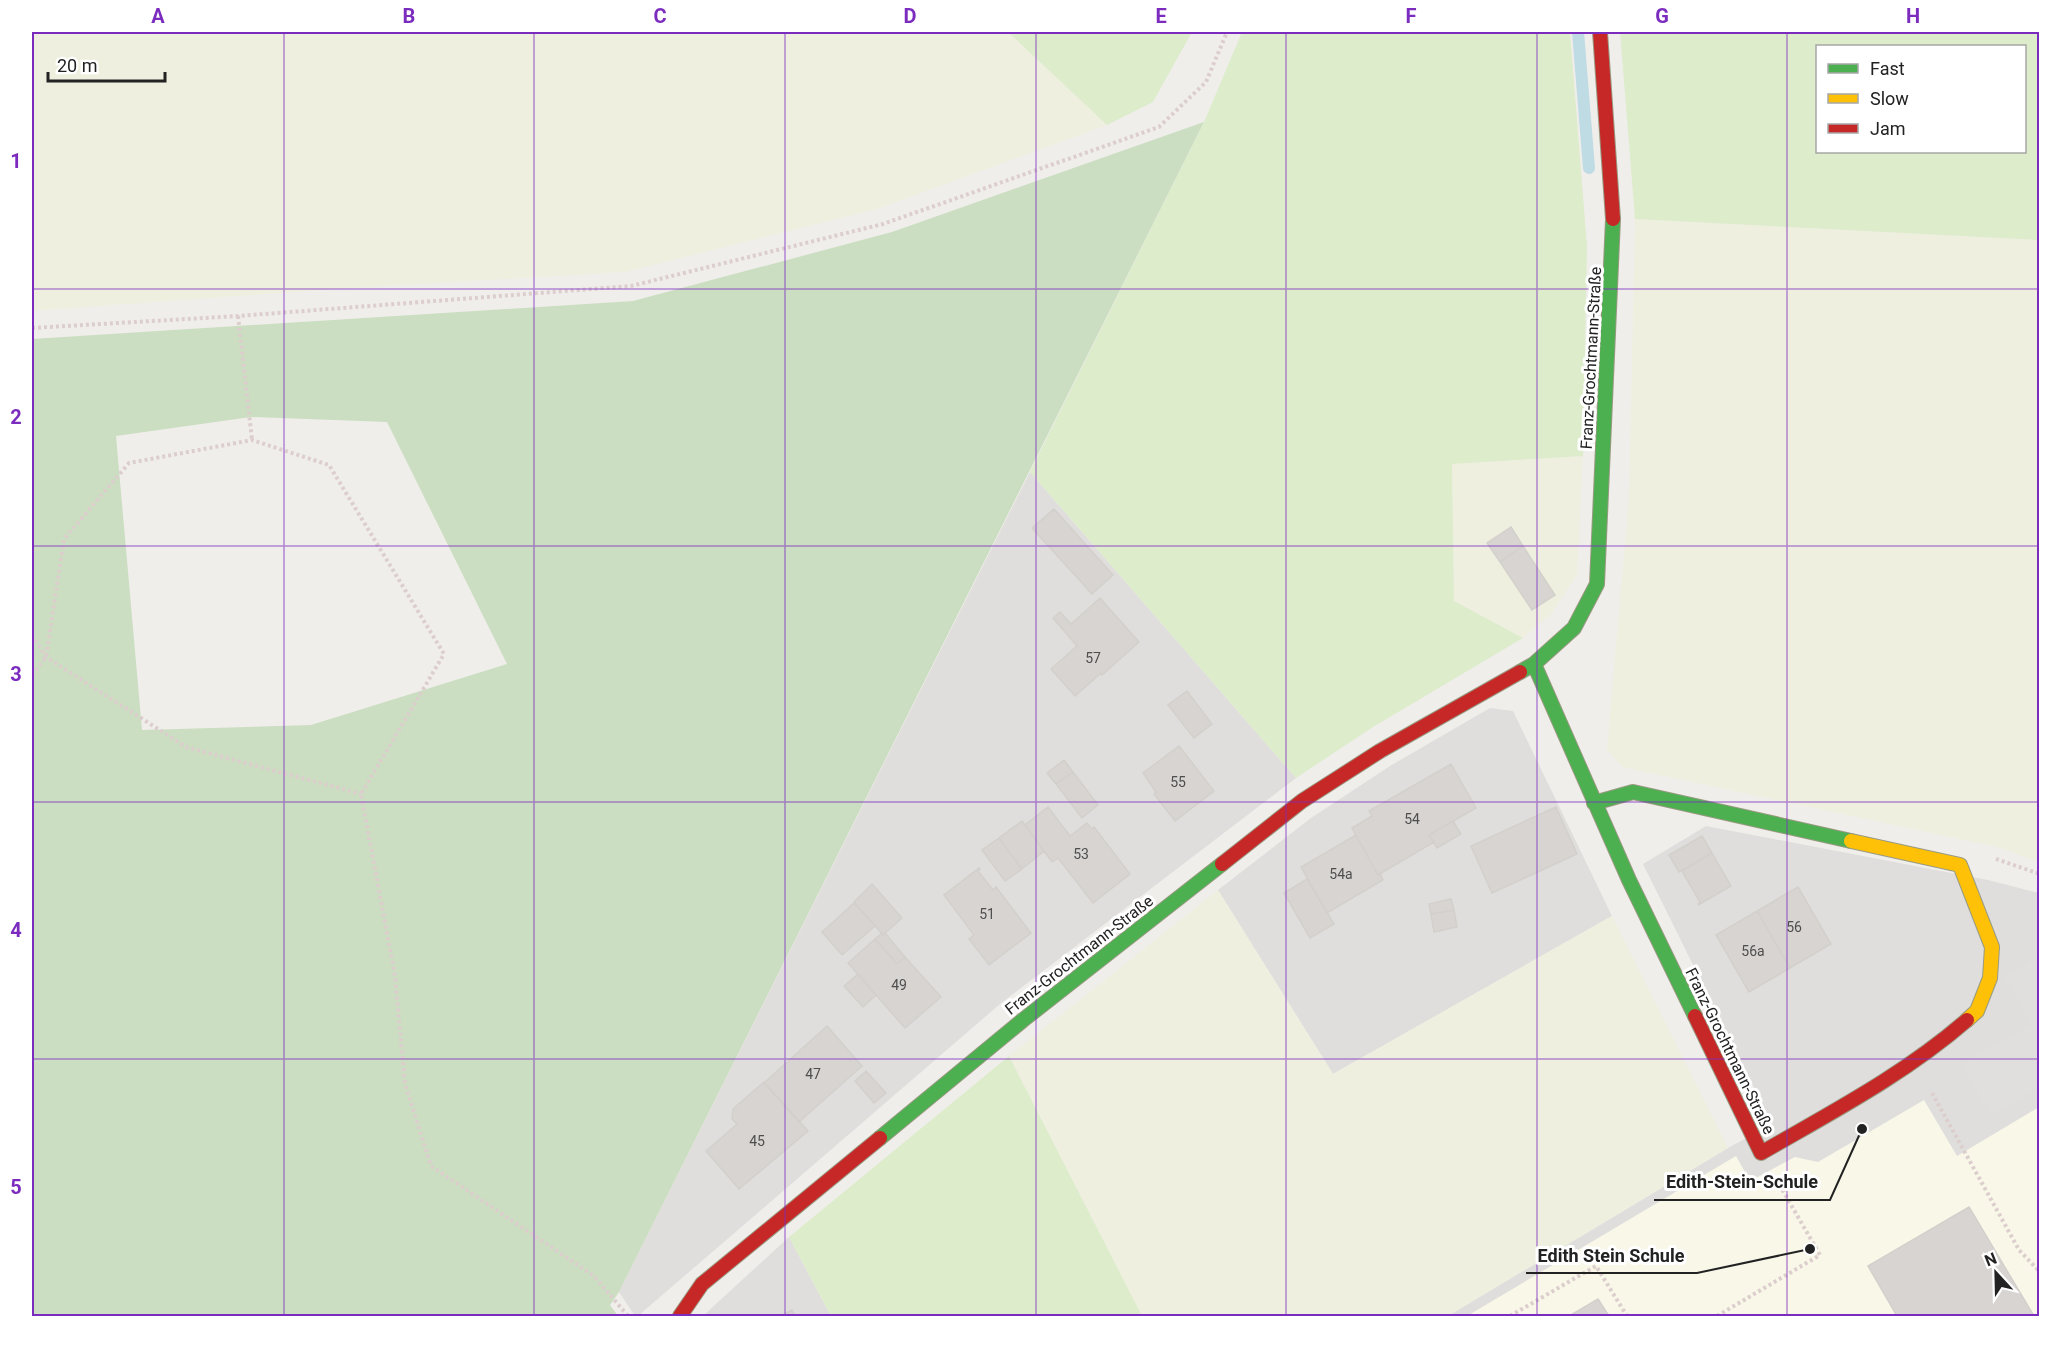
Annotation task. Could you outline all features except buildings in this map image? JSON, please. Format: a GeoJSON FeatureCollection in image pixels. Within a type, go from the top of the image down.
{"type":"FeatureCollection","features":[{"type":"Feature","properties":{"kind":"street","name":"Franz-Grochtmann-Straße"},"geometry":{"type":"LineString","coordinates":[[680,1317],[683,1309],[702,1284],[1023,1020],[1302,801],[1380,751],[1534,664],[1574,628],[1597,584],[1614,227],[1600,32]]}},
{"type":"Feature","properties":{"kind":"street","name":"Franz-Grochtmann-Straße"},"geometry":{"type":"LineString","coordinates":[[1534,664],[1594,803],[1629,880],[1761,1152],[1896,1076],[1945,1040],[1977,1011],[1990,978],[1992,947],[1960,865],[1633,792],[1594,803]]}},
{"type":"Feature","properties":{"kind":"path"},"geometry":{"type":"LineString","coordinates":[[32,328],[238,316],[631,286],[883,224],[1159,127],[1206,82],[1227,32]]}},
{"type":"Feature","properties":{"kind":"path"},"geometry":{"type":"LineString","coordinates":[[238,316],[252,440]]}},
{"type":"Feature","properties":{"kind":"path"},"geometry":{"type":"LineString","coordinates":[[32,675],[46,657],[64,539],[129,463],[252,440],[329,465],[444,654],[361,794],[395,976],[405,1084],[431,1166],[594,1276],[628,1317]]}},
{"type":"Feature","properties":{"kind":"path"},"geometry":{"type":"LineString","coordinates":[[32,635],[46,657],[186,747],[361,794]]}},
{"type":"Feature","properties":{"kind":"path"},"geometry":{"type":"LineString","coordinates":[[1928,1084],[2019,1250],[2040,1272]]}},
{"type":"Feature","properties":{"kind":"path"},"geometry":{"type":"LineString","coordinates":[[1717,1317],[1820,1255],[1761,1152]]}},
{"type":"Feature","properties":{"kind":"path"},"geometry":{"type":"LineString","coordinates":[[1510,1317],[1596,1266],[1627,1317]]}},
{"type":"Feature","properties":{"kind":"shaded area"},"geometry":{"type":"Polygon","coordinates":[[[1030,472],[1296,778],[1000,1004],[638,1316],[635,1316],[619,1292],[1030,472]]]}},
{"type":"Feature","properties":{"kind":"shaded area"},"geometry":{"type":"Polygon","coordinates":[[[1490,708],[1513,711],[1612,916],[1333,1074],[1218,890],[1311,818],[1390,766],[1490,708]]]}},
{"type":"Feature","properties":{"kind":"shaded area"},"geometry":{"type":"Polygon","coordinates":[[[1706,826],[1988,880],[2039,893],[2039,1316],[1448,1316],[1772,1124],[1643,864],[1706,826]]]}},
{"type":"Feature","properties":{"kind":"shaded area"},"geometry":{"type":"Polygon","coordinates":[[[2039,955],[2039,1088],[1992,1116],[1961,1065],[2032,1024],[2004,976],[2039,955]]]}},
{"type":"Feature","properties":{"kind":"shaded area"},"geometry":{"type":"Polygon","coordinates":[[[1924,1100],[1957,1156],[2039,1107],[2039,1316],[1467,1316],[1736,1156],[1750,1181],[1795,1157],[1818,1162],[1924,1100]]]}},
{"type":"Feature","properties":{"kind":"shaded area"},"geometry":{"type":"Polygon","coordinates":[[[789,1237],[831,1316],[703,1316],[717,1303],[789,1237]]]}},
{"type":"Feature","properties":{"kind":"green space"},"geometry":{"type":"Polygon","coordinates":[[[32,32],[1008,32],[1107,125],[877,209],[626,272],[320,290],[32,311],[32,32]]]}},
{"type":"Feature","properties":{"kind":"green space"},"geometry":{"type":"Polygon","coordinates":[[[1008,32],[1192,32],[1153,102],[1107,125],[1008,32]]]}},
{"type":"Feature","properties":{"kind":"green space"},"geometry":{"type":"Polygon","coordinates":[[[1242,32],[1570,32],[1587,246],[1583,456],[1452,464],[1454,601],[1523,638],[1373,727],[1296,778],[1030,472],[1204,122],[1242,32]]]}},
{"type":"Feature","properties":{"kind":"green space"},"geometry":{"type":"Polygon","coordinates":[[[1620,32],[2039,32],[2039,240],[1635,219],[1620,32]]]}},
{"type":"Feature","properties":{"kind":"green space"},"geometry":{"type":"Polygon","coordinates":[[[1204,122],[619,1292],[610,1305],[618,1316],[32,1316],[32,339],[633,301],[892,232],[1204,122]],[[251,417],[116,436],[142,730],[311,725],[507,664],[387,422],[251,417]]]}},
{"type":"Feature","properties":{"kind":"green space"},"geometry":{"type":"Polygon","coordinates":[[[1635,219],[2039,240],[2039,862],[1997,847],[1622,767],[1607,749],[1629,499],[1635,219]]]}},
{"type":"Feature","properties":{"kind":"green space"},"geometry":{"type":"Polygon","coordinates":[[[1583,456],[1577,575],[1552,613],[1523,638],[1454,601],[1452,464],[1583,456]]]}},
{"type":"Feature","properties":{"kind":"green space"},"geometry":{"type":"Polygon","coordinates":[[[1218,890],[1333,1074],[1612,916],[1728,1148],[1448,1316],[1142,1316],[1009,1056],[1218,890]]]}},
{"type":"Feature","properties":{"kind":"green space"},"geometry":{"type":"Polygon","coordinates":[[[1009,1056],[1142,1316],[831,1316],[789,1237],[1009,1056]]]}},
{"type":"Feature","properties":{"kind":"waterway"},"geometry":{"type":"LineString","coordinates":[[1578,32],[1589,168]]}},
{"type":"Feature","properties":{"kind":"traffic: fast"},"geometry":{"type":"LineString","coordinates":[[1520,672],[1534,664],[1574,628],[1597,584],[1613,219]]}},
{"type":"Feature","properties":{"kind":"traffic: fast"},"geometry":{"type":"LineString","coordinates":[[1534,664],[1629,880],[1695,1016]]}},
{"type":"Feature","properties":{"kind":"traffic: fast"},"geometry":{"type":"LineString","coordinates":[[1594,803],[1633,792],[1851,841]]}},
{"type":"Feature","properties":{"kind":"traffic: fast"},"geometry":{"type":"LineString","coordinates":[[880,1138],[1023,1020],[1222,864]]}},
{"type":"Feature","properties":{"kind":"traffic: slow"},"geometry":{"type":"LineString","coordinates":[[1851,841],[1960,865],[1992,947],[1990,978],[1977,1011],[1967,1020]]}},
{"type":"Feature","properties":{"kind":"traffic: jam"},"geometry":{"type":"LineString","coordinates":[[1600,32],[1613,219]]}},
{"type":"Feature","properties":{"kind":"traffic: jam"},"geometry":{"type":"LineString","coordinates":[[1222,864],[1302,801],[1380,751],[1520,672]]}},
{"type":"Feature","properties":{"kind":"traffic: jam"},"geometry":{"type":"LineString","coordinates":[[1695,1016],[1761,1153],[1893,1075],[1919,1058],[1967,1020]]}},
{"type":"Feature","properties":{"kind":"traffic: jam"},"geometry":{"type":"LineString","coordinates":[[680,1316],[702,1284],[880,1138]]}},
{"type":"Feature","properties":{"kind":"place","name":"Edith-Stein-Schule"},"geometry":{"type":"Point","coordinates":[1862,1129]}},
{"type":"Feature","properties":{"kind":"place","name":"Edith Stein Schule"},"geometry":{"type":"Point","coordinates":[1810,1249]}}]}
